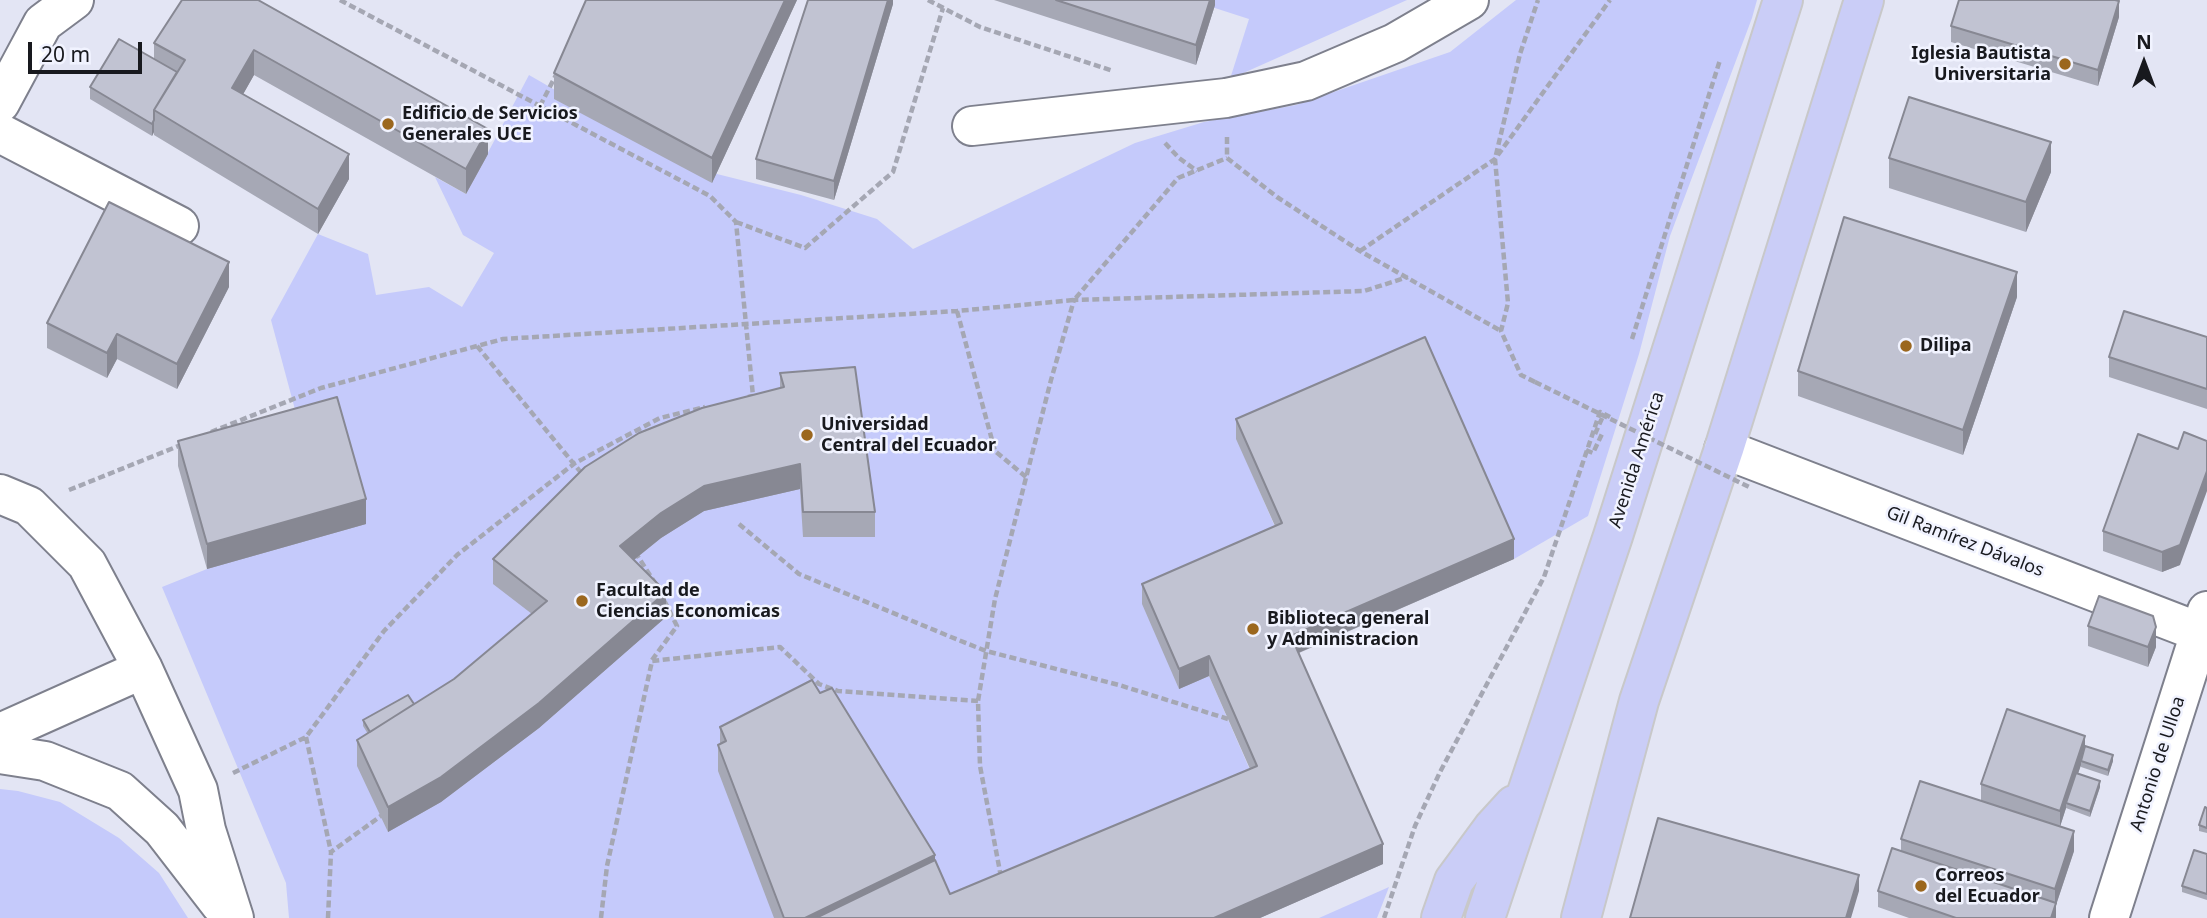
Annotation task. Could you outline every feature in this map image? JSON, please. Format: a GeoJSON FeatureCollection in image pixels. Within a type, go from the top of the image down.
{"type":"FeatureCollection","features":[{"type":"Feature","properties":{"kind":"main road","name":"Avenida América"},"geometry":{"type":"LineString","coordinates":[[1485,918],[1613,536],[1783,0]]}},
{"type":"Feature","properties":{"kind":"main road"},"geometry":{"type":"LineString","coordinates":[[1556,918],[1639,701],[1724,449],[1864,0]]}},
{"type":"Feature","properties":{"kind":"main road"},"geometry":{"type":"LineString","coordinates":[[1581,918],[1639,701]]}},
{"type":"Feature","properties":{"kind":"main road"},"geometry":{"type":"LineString","coordinates":[[1441,918],[1454,881],[1493,828],[1529,787]]}},
{"type":"Feature","properties":{"kind":"street"},"geometry":{"type":"LineString","coordinates":[[0,103],[43,23],[74,0]]}},
{"type":"Feature","properties":{"kind":"street"},"geometry":{"type":"LineString","coordinates":[[972,126],[1226,98],[1306,81],[1395,43],[1469,0]]}},
{"type":"Feature","properties":{"kind":"street"},"geometry":{"type":"LineString","coordinates":[[0,133],[179,226]]}},
{"type":"Feature","properties":{"kind":"street","name":"Gil Ramírez Dávalos"},"geometry":{"type":"LineString","coordinates":[[1724,449],[2205,626]]}},
{"type":"Feature","properties":{"kind":"street"},"geometry":{"type":"LineString","coordinates":[[14,500],[87,564],[144,669],[198,790],[206,830],[234,918]]}},
{"type":"Feature","properties":{"kind":"street","name":"Antonio de Ulloa"},"geometry":{"type":"LineString","coordinates":[[2109,918],[2205,626]]}},
{"type":"Feature","properties":{"kind":"street"},"geometry":{"type":"LineString","coordinates":[[0,733],[144,669]]}},
{"type":"Feature","properties":{"kind":"street"},"geometry":{"type":"LineString","coordinates":[[0,754],[45,761],[120,791],[162,829],[218,900],[227,918]]}},
{"type":"Feature","properties":{"kind":"path"},"geometry":{"type":"LineString","coordinates":[[340,0],[710,195],[736,222],[806,248],[893,172],[943,8]]}},
{"type":"Feature","properties":{"kind":"path"},"geometry":{"type":"LineString","coordinates":[[928,0],[980,27],[1122,74]]}},
{"type":"Feature","properties":{"kind":"path"},"geometry":{"type":"LineString","coordinates":[[1501,331],[1508,303],[1495,159],[1520,54],[1538,0]]}},
{"type":"Feature","properties":{"kind":"path"},"geometry":{"type":"LineString","coordinates":[[1360,250],[1495,159],[1610,0]]}},
{"type":"Feature","properties":{"kind":"path"},"geometry":{"type":"LineString","coordinates":[[540,106],[558,71]]}},
{"type":"Feature","properties":{"kind":"path"},"geometry":{"type":"LineString","coordinates":[[1226,98],[1227,158]]}},
{"type":"Feature","properties":{"kind":"path"},"geometry":{"type":"LineString","coordinates":[[1227,158],[1277,197],[1360,250],[1501,331],[1521,375],[1749,487]]}},
{"type":"Feature","properties":{"kind":"path"},"geometry":{"type":"LineString","coordinates":[[1001,879],[980,765],[978,701],[995,599],[1074,300],[1178,178],[1227,158]]}},
{"type":"Feature","properties":{"kind":"path"},"geometry":{"type":"LineString","coordinates":[[736,222],[752,396],[739,399]]}},
{"type":"Feature","properties":{"kind":"path"},"geometry":{"type":"LineString","coordinates":[[207,434],[321,388],[503,339],[746,325],[1074,300],[1364,290],[1408,277]]}},
{"type":"Feature","properties":{"kind":"path"},"geometry":{"type":"LineString","coordinates":[[957,310],[995,450],[1026,477]]}},
{"type":"Feature","properties":{"kind":"path"},"geometry":{"type":"LineString","coordinates":[[477,346],[575,463],[590,485]]}},
{"type":"Feature","properties":{"kind":"path"},"geometry":{"type":"LineString","coordinates":[[198,790],[306,737],[384,631],[457,555],[575,463],[660,418],[713,405]]}},
{"type":"Feature","properties":{"kind":"path"},"geometry":{"type":"LineString","coordinates":[[1384,918],[1415,826],[1440,772],[1544,577],[1600,412],[1610,417],[1593,453],[1588,451],[1603,416]]}},
{"type":"Feature","properties":{"kind":"path"},"geometry":{"type":"LineString","coordinates":[[14,500],[181,444]]}},
{"type":"Feature","properties":{"kind":"path"},"geometry":{"type":"LineString","coordinates":[[739,524],[799,574],[986,650],[1119,685],[1228,719]]}},
{"type":"Feature","properties":{"kind":"path"},"geometry":{"type":"LineString","coordinates":[[628,541],[655,584]]}},
{"type":"Feature","properties":{"kind":"path"},"geometry":{"type":"LineString","coordinates":[[601,918],[607,866],[652,660],[677,625],[661,594]]}},
{"type":"Feature","properties":{"kind":"path"},"geometry":{"type":"LineString","coordinates":[[652,660],[780,647],[819,684],[838,691],[978,701]]}},
{"type":"Feature","properties":{"kind":"path"},"geometry":{"type":"LineString","coordinates":[[306,737],[331,852],[328,918]]}},
{"type":"Feature","properties":{"kind":"path"},"geometry":{"type":"LineString","coordinates":[[331,852],[396,805]]}},
{"type":"Feature","properties":{"kind":"shaded area"},"geometry":{"type":"Polygon","coordinates":[[[1190,0],[1407,0],[1230,79],[1249,19],[1190,0]]]}},
{"type":"Feature","properties":{"kind":"shaded area","name":"Universidad Central del Ecuador"},"geometry":{"type":"Polygon","coordinates":[[[1516,0],[1757,0],[1670,236],[1639,354],[1588,516],[1514,559],[1425,357],[1237,439],[1282,543],[1179,688],[1209,676],[1257,786],[950,914],[857,918],[289,918],[286,883],[162,587],[207,569],[301,432],[271,320],[318,234],[368,254],[376,295],[429,287],[462,307],[494,253],[463,235],[435,177],[466,194],[529,75],[689,167],[801,195],[877,219],[913,249],[1135,143],[1204,122],[1296,105],[1450,52],[1516,0]]]}},
{"type":"Feature","properties":{"kind":"shaded area"},"geometry":{"type":"Polygon","coordinates":[[[0,789],[60,802],[119,838],[159,873],[188,918],[0,918],[0,789]]]}},
{"type":"Feature","properties":{"kind":"shaded area"},"geometry":{"type":"Polygon","coordinates":[[[1389,887],[1377,918],[1319,918],[1389,887]]]}},
{"type":"Feature","properties":{"kind":"building","name":"Edificio de Servicios Generales UCE"},"geometry":{"type":"Polygon","coordinates":[[[182,0],[258,0],[488,129],[466,169],[254,50],[232,88],[349,154],[318,209],[154,110],[185,60],[154,43],[182,0]]]}},
{"type":"Feature","properties":{"kind":"building"},"geometry":{"type":"Polygon","coordinates":[[[586,0],[785,0],[712,158],[554,73],[586,0]]]}},
{"type":"Feature","properties":{"kind":"building"},"geometry":{"type":"Polygon","coordinates":[[[808,0],[888,0],[834,181],[756,159],[808,0]]]}},
{"type":"Feature","properties":{"kind":"building"},"geometry":{"type":"Polygon","coordinates":[[[1056,0],[1210,0],[1196,45],[1056,0]]]}},
{"type":"Feature","properties":{"kind":"building","name":"Iglesia Bautista Universitaria"},"geometry":{"type":"Polygon","coordinates":[[[1959,0],[2119,1],[2098,70],[1951,26],[1959,0]]]}},
{"type":"Feature","properties":{"kind":"building"},"geometry":{"type":"Polygon","coordinates":[[[119,39],[177,72],[154,110],[152,124],[90,87],[119,39]]]}},
{"type":"Feature","properties":{"kind":"building"},"geometry":{"type":"Polygon","coordinates":[[[1909,97],[2051,142],[2026,202],[1889,158],[1909,97]]]}},
{"type":"Feature","properties":{"kind":"building"},"geometry":{"type":"Polygon","coordinates":[[[109,202],[229,262],[177,364],[117,334],[107,353],[47,323],[109,202]]]}},
{"type":"Feature","properties":{"kind":"building","name":"Dilipa"},"geometry":{"type":"Polygon","coordinates":[[[1844,217],[2017,272],[1963,430],[1798,371],[1844,217]]]}},
{"type":"Feature","properties":{"kind":"building"},"geometry":{"type":"Polygon","coordinates":[[[2124,311],[2207,337],[2207,389],[2109,357],[2124,311]]]}},
{"type":"Feature","properties":{"kind":"building","name":"Biblioteca general y Administracion"},"geometry":{"type":"Polygon","coordinates":[[[1425,337],[1514,539],[1291,636],[1383,844],[1214,918],[816,918],[935,860],[950,894],[1257,766],[1209,656],[1179,669],[1142,584],[1282,523],[1236,419],[1425,337]]]}},
{"type":"Feature","properties":{"kind":"building","name":"Facultad de Ciencias Economicas"},"geometry":{"type":"Polygon","coordinates":[[[855,367],[875,512],[803,512],[800,464],[704,486],[661,513],[620,546],[666,592],[539,703],[441,777],[388,807],[357,740],[454,679],[547,601],[493,559],[585,467],[639,433],[702,408],[784,387],[780,373],[855,367]]]}},
{"type":"Feature","properties":{"kind":"building"},"geometry":{"type":"Polygon","coordinates":[[[337,397],[366,499],[207,544],[178,441],[337,397]]]}},
{"type":"Feature","properties":{"kind":"building"},"geometry":{"type":"Polygon","coordinates":[[[2184,432],[2207,441],[2207,471],[2180,545],[2162,552],[2103,531],[2138,434],[2178,449],[2184,432]]]}},
{"type":"Feature","properties":{"kind":"building"},"geometry":{"type":"Polygon","coordinates":[[[2099,596],[2153,616],[2156,627],[2148,647],[2088,626],[2099,596]]]}},
{"type":"Feature","properties":{"kind":"building"},"geometry":{"type":"Polygon","coordinates":[[[812,680],[820,693],[832,688],[935,855],[805,918],[784,918],[718,745],[726,741],[720,727],[812,680]]]}},
{"type":"Feature","properties":{"kind":"building"},"geometry":{"type":"Polygon","coordinates":[[[408,695],[414,704],[370,732],[363,720],[408,695]]]}},
{"type":"Feature","properties":{"kind":"building"},"geometry":{"type":"Polygon","coordinates":[[[2007,709],[2085,736],[2060,811],[1981,784],[2007,709]]]}},
{"type":"Feature","properties":{"kind":"building"},"geometry":{"type":"Polygon","coordinates":[[[2085,746],[2113,755],[2108,770],[2081,761],[2085,746]]]}},
{"type":"Feature","properties":{"kind":"building"},"geometry":{"type":"Polygon","coordinates":[[[2076,773],[2100,781],[2090,811],[2066,803],[2076,773]]]}},
{"type":"Feature","properties":{"kind":"building"},"geometry":{"type":"Polygon","coordinates":[[[1920,781],[2074,831],[2055,889],[1901,839],[1920,781]]]}},
{"type":"Feature","properties":{"kind":"building"},"geometry":{"type":"Polygon","coordinates":[[[2205,807],[2207,808],[2207,828],[2199,825],[2205,807]]]}},
{"type":"Feature","properties":{"kind":"building"},"geometry":{"type":"Polygon","coordinates":[[[1658,818],[1859,875],[1846,918],[1630,918],[1658,818]]]}},
{"type":"Feature","properties":{"kind":"building"},"geometry":{"type":"Polygon","coordinates":[[[1892,848],[2056,903],[2051,918],[1956,918],[1878,891],[1892,848]]]}},
{"type":"Feature","properties":{"kind":"building"},"geometry":{"type":"Polygon","coordinates":[[[2194,850],[2207,854],[2207,894],[2182,886],[2194,850]]]}},
{"type":"Feature","properties":{"kind":"place","name":"Iglesia Bautista Universitaria"},"geometry":{"type":"Point","coordinates":[2065,64]}},
{"type":"Feature","properties":{"kind":"place","name":"Edificio de Servicios Generales UCE"},"geometry":{"type":"Point","coordinates":[388,124]}},
{"type":"Feature","properties":{"kind":"place","name":"Dilipa"},"geometry":{"type":"Point","coordinates":[1906,346]}},
{"type":"Feature","properties":{"kind":"place","name":"Universidad Central del Ecuador"},"geometry":{"type":"Point","coordinates":[807,435]}},
{"type":"Feature","properties":{"kind":"place","name":"Facultad de Ciencias Economicas"},"geometry":{"type":"Point","coordinates":[582,601]}},
{"type":"Feature","properties":{"kind":"place","name":"Biblioteca general y Administracion"},"geometry":{"type":"Point","coordinates":[1253,629]}},
{"type":"Feature","properties":{"kind":"place","name":"Correos del Ecuador"},"geometry":{"type":"Point","coordinates":[1921,886]}}]}
